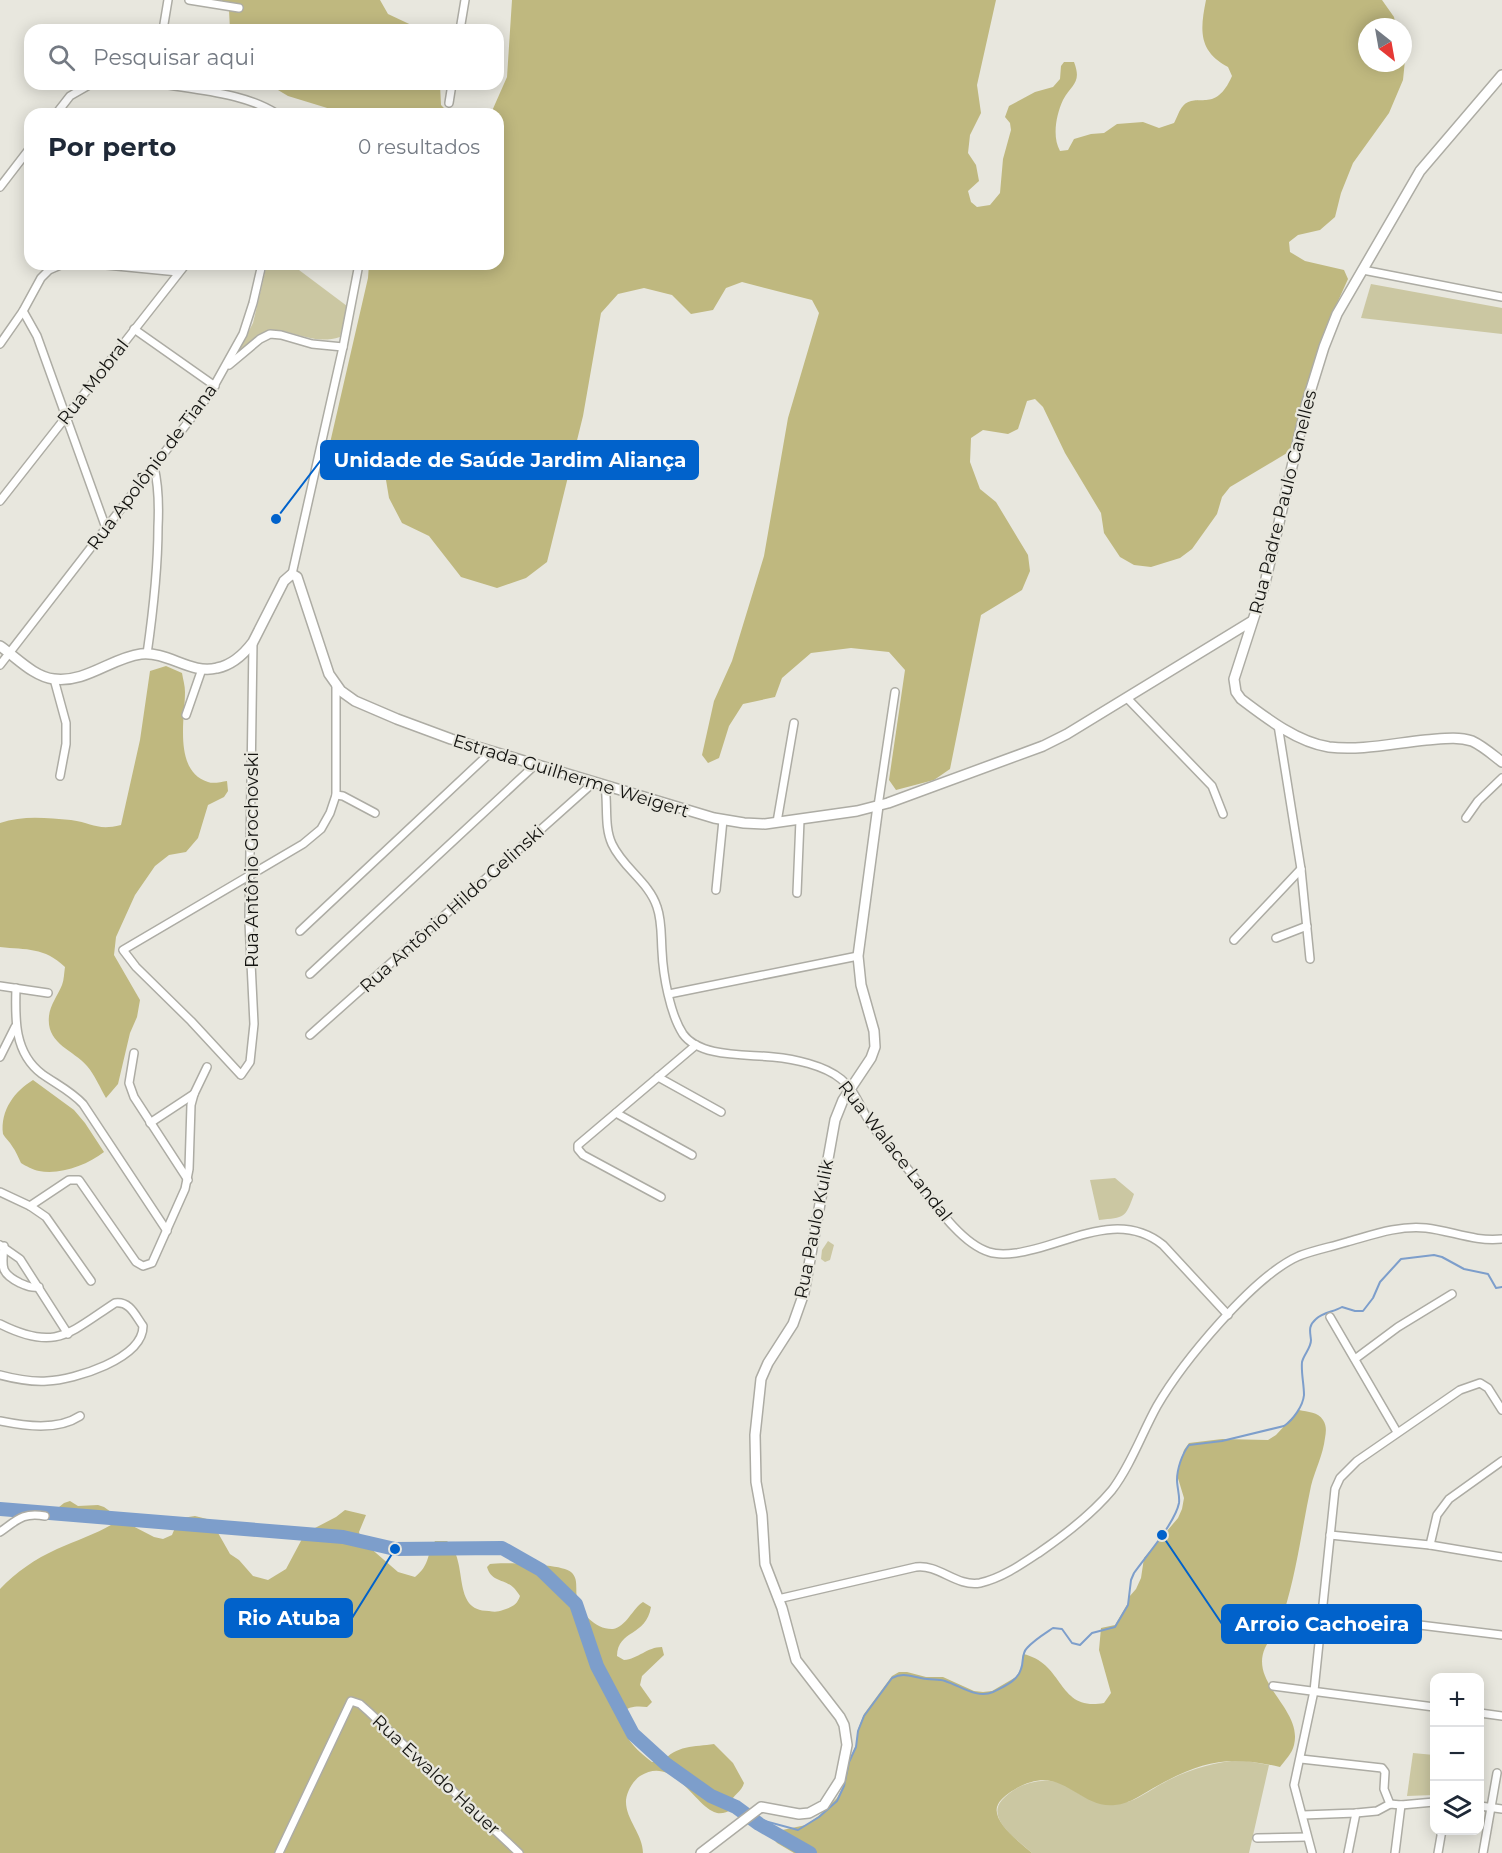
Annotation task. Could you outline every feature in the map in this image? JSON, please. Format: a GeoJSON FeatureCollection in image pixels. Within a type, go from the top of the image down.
{"type":"FeatureCollection","features":[{"type":"Feature","properties":{"kind":"street"},"geometry":{"type":"LineString","coordinates":[[164,24],[168,0]]}},
{"type":"Feature","properties":{"kind":"street"},"geometry":{"type":"LineString","coordinates":[[189,0],[239,8]]}},
{"type":"Feature","properties":{"kind":"street"},"geometry":{"type":"LineString","coordinates":[[461,24],[465,0]]}},
{"type":"Feature","properties":{"kind":"street","name":"Rua Padre Paulo Canelles"},"geometry":{"type":"LineString","coordinates":[[1502,75],[1420,171],[1337,314],[1318,365],[1302,420],[1265,583],[1234,679],[1236,692],[1240,699],[1305,740],[1328,747],[1353,747],[1443,738],[1462,739],[1478,744],[1502,762]]}},
{"type":"Feature","properties":{"kind":"street"},"geometry":{"type":"LineString","coordinates":[[61,108],[70,96],[81,90]]}},
{"type":"Feature","properties":{"kind":"street"},"geometry":{"type":"LineString","coordinates":[[193,90],[242,100],[266,108]]}},
{"type":"Feature","properties":{"kind":"street"},"geometry":{"type":"LineString","coordinates":[[449,103],[451,90]]}},
{"type":"Feature","properties":{"kind":"street"},"geometry":{"type":"LineString","coordinates":[[0,187],[24,159]]}},
{"type":"Feature","properties":{"kind":"street"},"geometry":{"type":"LineString","coordinates":[[0,344],[23,311],[44,274],[50,270]]}},
{"type":"Feature","properties":{"kind":"street"},"geometry":{"type":"LineString","coordinates":[[158,270],[178,272]]}},
{"type":"Feature","properties":{"kind":"street","name":"Rua Apolônio de Tiana"},"geometry":{"type":"LineString","coordinates":[[0,665],[215,386],[249,318],[261,270]]}},
{"type":"Feature","properties":{"kind":"street"},"geometry":{"type":"LineString","coordinates":[[0,646],[39,675],[54,680],[84,675],[127,658],[147,654],[165,657],[202,669],[216,669],[232,662],[247,650],[284,581],[292,574],[358,270]]}},
{"type":"Feature","properties":{"kind":"street"},"geometry":{"type":"LineString","coordinates":[[1363,270],[1502,297]]}},
{"type":"Feature","properties":{"kind":"street","name":"Rua Mobral"},"geometry":{"type":"LineString","coordinates":[[0,501],[178,272]]}},
{"type":"Feature","properties":{"kind":"street"},"geometry":{"type":"LineString","coordinates":[[23,311],[37,336],[106,528]]}},
{"type":"Feature","properties":{"kind":"street"},"geometry":{"type":"LineString","coordinates":[[134,329],[215,386]]}},
{"type":"Feature","properties":{"kind":"street"},"geometry":{"type":"LineString","coordinates":[[226,367],[260,339],[270,334],[323,346],[343,347]]}},
{"type":"Feature","properties":{"kind":"street"},"geometry":{"type":"LineString","coordinates":[[147,654],[158,538],[159,488],[154,467]]}},
{"type":"Feature","properties":{"kind":"street","name":"Estrada Guilherme Weigert"},"geometry":{"type":"LineString","coordinates":[[292,574],[297,577],[324,662],[336,685],[348,697],[376,711],[491,752],[723,820],[753,824],[857,812],[1052,742],[1252,621]]}},
{"type":"Feature","properties":{"kind":"street","name":"Rua Antônio Grochovski"},"geometry":{"type":"LineString","coordinates":[[250,876],[123,950],[136,967],[241,1075],[250,1062],[254,1033],[249,922],[250,876],[253,642]]}},
{"type":"Feature","properties":{"kind":"street"},"geometry":{"type":"LineString","coordinates":[[186,715],[202,669]]}},
{"type":"Feature","properties":{"kind":"street"},"geometry":{"type":"LineString","coordinates":[[54,680],[66,723],[66,744],[60,776]]}},
{"type":"Feature","properties":{"kind":"street"},"geometry":{"type":"LineString","coordinates":[[250,876],[314,836],[326,822],[336,795],[336,685]]}},
{"type":"Feature","properties":{"kind":"street"},"geometry":{"type":"LineString","coordinates":[[878,806],[895,692]]}},
{"type":"Feature","properties":{"kind":"street"},"geometry":{"type":"LineString","coordinates":[[1127,698],[1212,786],[1223,814]]}},
{"type":"Feature","properties":{"kind":"street"},"geometry":{"type":"LineString","coordinates":[[777,822],[794,723]]}},
{"type":"Feature","properties":{"kind":"street"},"geometry":{"type":"LineString","coordinates":[[1278,725],[1301,869],[1310,959]]}},
{"type":"Feature","properties":{"kind":"street"},"geometry":{"type":"LineString","coordinates":[[300,931],[491,752]]}},
{"type":"Feature","properties":{"kind":"street"},"geometry":{"type":"LineString","coordinates":[[310,974],[535,765]]}},
{"type":"Feature","properties":{"kind":"street"},"geometry":{"type":"LineString","coordinates":[[1466,818],[1478,801],[1502,778]]}},
{"type":"Feature","properties":{"kind":"street","name":"Rua Antônio Hildo Gelinski"},"geometry":{"type":"LineString","coordinates":[[310,1035],[593,783]]}},
{"type":"Feature","properties":{"kind":"street"},"geometry":{"type":"LineString","coordinates":[[606,786],[610,838],[623,862],[646,887],[657,906],[662,961],[669,994],[680,1028],[684,1035],[696,1045],[581,1143],[578,1149],[580,1153],[661,1197]]}},
{"type":"Feature","properties":{"kind":"street"},"geometry":{"type":"LineString","coordinates":[[336,795],[343,796],[375,813]]}},
{"type":"Feature","properties":{"kind":"street","name":"Rua Paulo Kulik"},"geometry":{"type":"LineString","coordinates":[[701,1853],[753,1811],[765,1807],[799,1814],[809,1813],[824,1805],[840,1780],[847,1745],[840,1717],[796,1660],[764,1558],[762,1515],[756,1482],[755,1425],[759,1386],[768,1362],[793,1324],[804,1293],[831,1135],[838,1109],[871,1058],[875,1047],[874,1031],[861,985],[858,956],[878,806]]}},
{"type":"Feature","properties":{"kind":"street"},"geometry":{"type":"LineString","coordinates":[[796,893],[800,819]]}},
{"type":"Feature","properties":{"kind":"street"},"geometry":{"type":"LineString","coordinates":[[716,890],[723,820]]}},
{"type":"Feature","properties":{"kind":"street"},"geometry":{"type":"LineString","coordinates":[[1234,940],[1301,869]]}},
{"type":"Feature","properties":{"kind":"street"},"geometry":{"type":"LineString","coordinates":[[1288,883],[1303,887]]}},
{"type":"Feature","properties":{"kind":"street"},"geometry":{"type":"LineString","coordinates":[[1275,938],[1307,926]]}},
{"type":"Feature","properties":{"kind":"street"},"geometry":{"type":"LineString","coordinates":[[669,994],[858,956]]}},
{"type":"Feature","properties":{"kind":"street"},"geometry":{"type":"LineString","coordinates":[[0,986],[48,993]]}},
{"type":"Feature","properties":{"kind":"street"},"geometry":{"type":"LineString","coordinates":[[16,988],[15,1027],[21,1046],[38,1071],[69,1090],[83,1104],[167,1231]]}},
{"type":"Feature","properties":{"kind":"street"},"geometry":{"type":"LineString","coordinates":[[0,1057],[15,1027]]}},
{"type":"Feature","properties":{"kind":"street","name":"Rua Walace Landal"},"geometry":{"type":"LineString","coordinates":[[696,1045],[732,1054],[794,1061],[835,1074],[851,1087],[871,1124],[954,1226],[978,1247],[996,1254],[1011,1253],[1033,1250],[1093,1231],[1112,1229],[1136,1231],[1156,1239],[1163,1245],[1228,1315]]}},
{"type":"Feature","properties":{"kind":"street"},"geometry":{"type":"LineString","coordinates":[[134,1053],[130,1076],[131,1089],[150,1123],[188,1180]]}},
{"type":"Feature","properties":{"kind":"street"},"geometry":{"type":"LineString","coordinates":[[30,1206],[69,1180],[79,1180],[132,1258],[143,1266],[154,1261],[188,1180],[189,1117],[194,1094],[207,1067]]}},
{"type":"Feature","properties":{"kind":"street"},"geometry":{"type":"LineString","coordinates":[[658,1077],[721,1112]]}},
{"type":"Feature","properties":{"kind":"street"},"geometry":{"type":"LineString","coordinates":[[150,1123],[194,1094]]}},
{"type":"Feature","properties":{"kind":"street"},"geometry":{"type":"LineString","coordinates":[[616,1113],[692,1155]]}},
{"type":"Feature","properties":{"kind":"street"},"geometry":{"type":"LineString","coordinates":[[0,1192],[30,1206],[52,1224],[91,1281]]}},
{"type":"Feature","properties":{"kind":"street"},"geometry":{"type":"LineString","coordinates":[[778,1599],[921,1566],[964,1582],[979,1583],[997,1577],[1022,1564],[1095,1508],[1113,1488],[1164,1395],[1195,1354],[1228,1315],[1267,1277],[1290,1261],[1313,1251],[1414,1227],[1479,1240],[1502,1239]]}},
{"type":"Feature","properties":{"kind":"street"},"geometry":{"type":"LineString","coordinates":[[2,1245],[2,1265],[6,1275],[29,1287],[39,1287]]}},
{"type":"Feature","properties":{"kind":"street"},"geometry":{"type":"LineString","coordinates":[[2,1245],[20,1259],[68,1334]]}},
{"type":"Feature","properties":{"kind":"street"},"geometry":{"type":"LineString","coordinates":[[1355,1359],[1398,1327],[1452,1294]]}},
{"type":"Feature","properties":{"kind":"street"},"geometry":{"type":"LineString","coordinates":[[0,1324],[41,1338],[61,1337],[117,1302],[130,1307],[143,1326],[141,1337],[129,1350],[81,1376],[46,1382],[0,1375]]}},
{"type":"Feature","properties":{"kind":"street"},"geometry":{"type":"LineString","coordinates":[[1330,1317],[1397,1432]]}},
{"type":"Feature","properties":{"kind":"street"},"geometry":{"type":"LineString","coordinates":[[1312,1853],[1294,1785],[1314,1691],[1335,1490],[1340,1478],[1357,1461],[1397,1432],[1471,1385],[1480,1383],[1488,1388],[1502,1410]]}},
{"type":"Feature","properties":{"kind":"street"},"geometry":{"type":"LineString","coordinates":[[0,1420],[15,1424],[47,1425],[72,1422],[80,1416]]}},
{"type":"Feature","properties":{"kind":"street"},"geometry":{"type":"LineString","coordinates":[[1430,1545],[1437,1515],[1449,1499],[1502,1461]]}},
{"type":"Feature","properties":{"kind":"street"},"geometry":{"type":"LineString","coordinates":[[0,1532],[25,1515],[45,1516]]}},
{"type":"Feature","properties":{"kind":"street"},"geometry":{"type":"LineString","coordinates":[[1330,1535],[1430,1545],[1502,1557]]}},
{"type":"Feature","properties":{"kind":"street"},"geometry":{"type":"LineString","coordinates":[[1321,1613],[1502,1635]]}},
{"type":"Feature","properties":{"kind":"street"},"geometry":{"type":"LineString","coordinates":[[1273,1686],[1430,1706]]}},
{"type":"Feature","properties":{"kind":"street","name":"Rua Ewaldo Hauer"},"geometry":{"type":"LineString","coordinates":[[279,1853],[351,1701],[360,1704],[369,1712],[519,1853]]}},
{"type":"Feature","properties":{"kind":"street"},"geometry":{"type":"LineString","coordinates":[[1484,1714],[1502,1716]]}},
{"type":"Feature","properties":{"kind":"street"},"geometry":{"type":"LineString","coordinates":[[1301,1759],[1382,1768],[1385,1772],[1384,1789],[1390,1804]]}},
{"type":"Feature","properties":{"kind":"street"},"geometry":{"type":"LineString","coordinates":[[1483,1853],[1497,1773]]}},
{"type":"Feature","properties":{"kind":"street"},"geometry":{"type":"LineString","coordinates":[[1303,1815],[1377,1811],[1390,1804],[1430,1802]]}},
{"type":"Feature","properties":{"kind":"street"},"geometry":{"type":"LineString","coordinates":[[1395,1853],[1401,1805]]}},
{"type":"Feature","properties":{"kind":"street"},"geometry":{"type":"LineString","coordinates":[[1484,1807],[1502,1809]]}},
{"type":"Feature","properties":{"kind":"street"},"geometry":{"type":"LineString","coordinates":[[1348,1853],[1356,1813]]}},
{"type":"Feature","properties":{"kind":"street"},"geometry":{"type":"LineString","coordinates":[[1438,1853],[1441,1835]]}},
{"type":"Feature","properties":{"kind":"street"},"geometry":{"type":"LineString","coordinates":[[1257,1838],[1307,1838]]}},
{"type":"Feature","properties":{"kind":"shaded area"},"geometry":{"type":"Polygon","coordinates":[[[221,0],[380,0],[388,14],[409,24],[230,24],[229,10],[221,0]]]}},
{"type":"Feature","properties":{"kind":"shaded area"},"geometry":{"type":"Polygon","coordinates":[[[512,0],[996,0],[977,85],[981,113],[970,135],[968,153],[976,165],[979,181],[968,191],[971,202],[977,207],[990,205],[1000,193],[1003,159],[1011,130],[1010,123],[1005,117],[1009,106],[1035,92],[1053,87],[1060,79],[1061,66],[1064,62],[1074,62],[1077,75],[1075,83],[1058,112],[1056,139],[1060,151],[1068,150],[1074,139],[1104,133],[1117,124],[1143,122],[1159,128],[1174,123],[1188,102],[1213,99],[1219,95],[1226,88],[1232,76],[1228,67],[1218,61],[1206,47],[1202,30],[1206,0],[1382,0],[1394,18],[1358,18],[1358,72],[1404,72],[1403,80],[1389,113],[1353,163],[1341,193],[1335,217],[1320,230],[1298,235],[1289,242],[1290,252],[1305,261],[1344,270],[1348,279],[1325,330],[1294,442],[1287,453],[1230,487],[1222,497],[1217,514],[1192,549],[1180,558],[1151,567],[1134,565],[1120,557],[1104,533],[1101,513],[1065,453],[1043,407],[1035,399],[1027,401],[1018,429],[1008,434],[983,430],[971,438],[970,462],[980,489],[996,502],[1028,555],[1030,571],[1022,590],[981,615],[950,769],[934,780],[896,790],[889,780],[905,670],[889,652],[851,648],[811,653],[782,678],[775,697],[743,704],[729,726],[719,758],[708,763],[702,755],[714,701],[732,661],[764,556],[788,418],[819,313],[812,300],[742,282],[726,288],[713,310],[691,314],[672,295],[644,288],[618,294],[601,313],[583,416],[547,562],[526,578],[497,588],[461,577],[429,536],[402,523],[389,498],[386,480],[375,470],[335,460],[330,443],[369,270],[504,270],[504,108],[493,108],[501,90],[504,90],[507,77],[512,0]]]}},
{"type":"Feature","properties":{"kind":"shaded area"},"geometry":{"type":"Polygon","coordinates":[[[278,90],[440,90],[441,105],[444,108],[327,108],[288,96],[278,90]]]}},
{"type":"Feature","properties":{"kind":"shaded area"},"geometry":{"type":"Polygon","coordinates":[[[266,270],[299,270],[347,306],[340,337],[308,338],[274,330],[257,337],[236,356],[253,323],[266,270]]]}},
{"type":"Feature","properties":{"kind":"shaded area"},"geometry":{"type":"Polygon","coordinates":[[[1371,284],[1502,308],[1502,334],[1361,318],[1371,284]]]}},
{"type":"Feature","properties":{"kind":"shaded area"},"geometry":{"type":"Polygon","coordinates":[[[166,666],[182,673],[185,692],[183,743],[190,767],[197,776],[208,782],[227,781],[228,791],[224,797],[208,805],[198,838],[186,852],[169,855],[155,866],[135,895],[116,937],[114,955],[140,1000],[118,1084],[106,1098],[87,1066],[56,1040],[49,1025],[52,1004],[62,985],[65,967],[42,953],[27,949],[0,947],[0,823],[35,818],[71,820],[100,827],[121,825],[140,740],[150,671],[166,666]]]}},
{"type":"Feature","properties":{"kind":"shaded area"},"geometry":{"type":"Polygon","coordinates":[[[33,1080],[74,1110],[104,1152],[82,1165],[56,1172],[37,1170],[21,1163],[3,1134],[4,1117],[10,1102],[33,1080]]]}},
{"type":"Feature","properties":{"kind":"shaded area"},"geometry":{"type":"Polygon","coordinates":[[[1115,1178],[1134,1194],[1131,1202],[1123,1215],[1099,1220],[1090,1180],[1115,1178]]]}},
{"type":"Feature","properties":{"kind":"shaded area"},"geometry":{"type":"Polygon","coordinates":[[[828,1241],[834,1245],[830,1260],[825,1262],[821,1259],[822,1250],[828,1241]]]}},
{"type":"Feature","properties":{"kind":"shaded area"},"geometry":{"type":"Polygon","coordinates":[[[1299,1410],[1321,1417],[1326,1431],[1323,1450],[1311,1486],[1289,1596],[1282,1617],[1265,1648],[1262,1661],[1264,1673],[1285,1708],[1295,1732],[1293,1748],[1280,1767],[1245,1761],[1202,1766],[1131,1800],[1115,1805],[1089,1800],[1056,1782],[1044,1780],[1029,1783],[1003,1798],[998,1804],[997,1813],[1003,1826],[1032,1853],[794,1853],[777,1843],[768,1833],[806,1825],[837,1798],[845,1784],[849,1760],[856,1745],[858,1729],[864,1714],[892,1676],[899,1672],[926,1677],[943,1677],[974,1691],[992,1691],[1016,1677],[1022,1667],[1023,1654],[1037,1659],[1047,1667],[1069,1694],[1077,1700],[1089,1704],[1104,1703],[1111,1693],[1099,1650],[1101,1628],[1115,1625],[1141,1578],[1144,1558],[1178,1518],[1184,1498],[1177,1475],[1184,1450],[1189,1443],[1222,1439],[1268,1440],[1276,1435],[1299,1410]]]}},
{"type":"Feature","properties":{"kind":"shaded area"},"geometry":{"type":"Polygon","coordinates":[[[70,1501],[78,1506],[98,1505],[116,1516],[53,1512],[70,1501]]]}},
{"type":"Feature","properties":{"kind":"shaded area"},"geometry":{"type":"Polygon","coordinates":[[[345,1510],[366,1515],[359,1532],[361,1540],[398,1572],[415,1577],[426,1564],[435,1541],[447,1541],[458,1560],[465,1594],[469,1603],[477,1609],[499,1611],[514,1605],[519,1599],[520,1596],[514,1588],[495,1578],[489,1572],[487,1567],[497,1563],[545,1565],[571,1572],[575,1578],[577,1598],[585,1615],[595,1624],[607,1629],[618,1628],[622,1625],[643,1602],[651,1607],[648,1617],[644,1624],[622,1641],[617,1656],[624,1660],[634,1658],[662,1647],[664,1655],[642,1676],[640,1685],[652,1702],[647,1707],[633,1707],[621,1713],[626,1735],[635,1747],[652,1762],[663,1762],[673,1752],[679,1750],[714,1744],[733,1763],[744,1783],[743,1786],[731,1801],[732,1810],[719,1813],[706,1807],[672,1776],[652,1771],[640,1776],[631,1786],[626,1807],[640,1839],[643,1853],[0,1853],[0,1589],[34,1562],[109,1526],[116,1522],[117,1516],[154,1537],[163,1539],[172,1535],[182,1518],[195,1516],[207,1519],[213,1524],[230,1554],[239,1560],[253,1576],[268,1580],[286,1569],[302,1539],[315,1528],[345,1510]]]}},
{"type":"Feature","properties":{"kind":"shaded area"},"geometry":{"type":"Polygon","coordinates":[[[1413,1753],[1430,1755],[1430,1795],[1407,1796],[1413,1753]]]}},
{"type":"Feature","properties":{"kind":"shaded area"},"geometry":{"type":"Polygon","coordinates":[[[1241,1760],[1269,1765],[1249,1853],[1032,1853],[1012,1836],[998,1815],[998,1807],[1002,1800],[1014,1790],[1029,1783],[1053,1781],[1064,1784],[1089,1798],[1126,1802],[1188,1772],[1214,1764],[1241,1760]]]}},
{"type":"Feature","properties":{"kind":"waterway"},"geometry":{"type":"LineString","coordinates":[[754,1818],[798,1830],[819,1817],[837,1801],[844,1786],[864,1716],[892,1678],[905,1675],[940,1680],[975,1693],[987,1694],[1005,1686],[1017,1677],[1025,1650],[1053,1628],[1062,1629],[1072,1643],[1080,1645],[1092,1633],[1115,1627],[1128,1605],[1134,1573],[1166,1529],[1176,1511],[1179,1503],[1178,1471],[1186,1449],[1189,1445],[1222,1441],[1284,1426],[1291,1420],[1300,1408],[1303,1399],[1302,1362],[1311,1343],[1311,1326],[1319,1317],[1342,1307],[1363,1311],[1373,1298],[1380,1282],[1401,1259],[1434,1255],[1442,1257],[1464,1269],[1488,1274],[1496,1288],[1502,1287]]}},
{"type":"Feature","properties":{"kind":"waterway"},"geometry":{"type":"LineString","coordinates":[[0,1509],[343,1537],[395,1549],[502,1548],[541,1570],[576,1604],[597,1666],[633,1734],[666,1764],[711,1796],[736,1807],[759,1824],[810,1853]]}},
{"type":"Feature","properties":{"kind":"place","name":"Unidade de Saúde Jardim Aliança"},"geometry":{"type":"Point","coordinates":[276,519]}},
{"type":"Feature","properties":{"kind":"place","name":"Arroio Cachoeira"},"geometry":{"type":"Point","coordinates":[1162,1535]}},
{"type":"Feature","properties":{"kind":"place","name":"Rio Atuba"},"geometry":{"type":"Point","coordinates":[395,1549]}}]}
